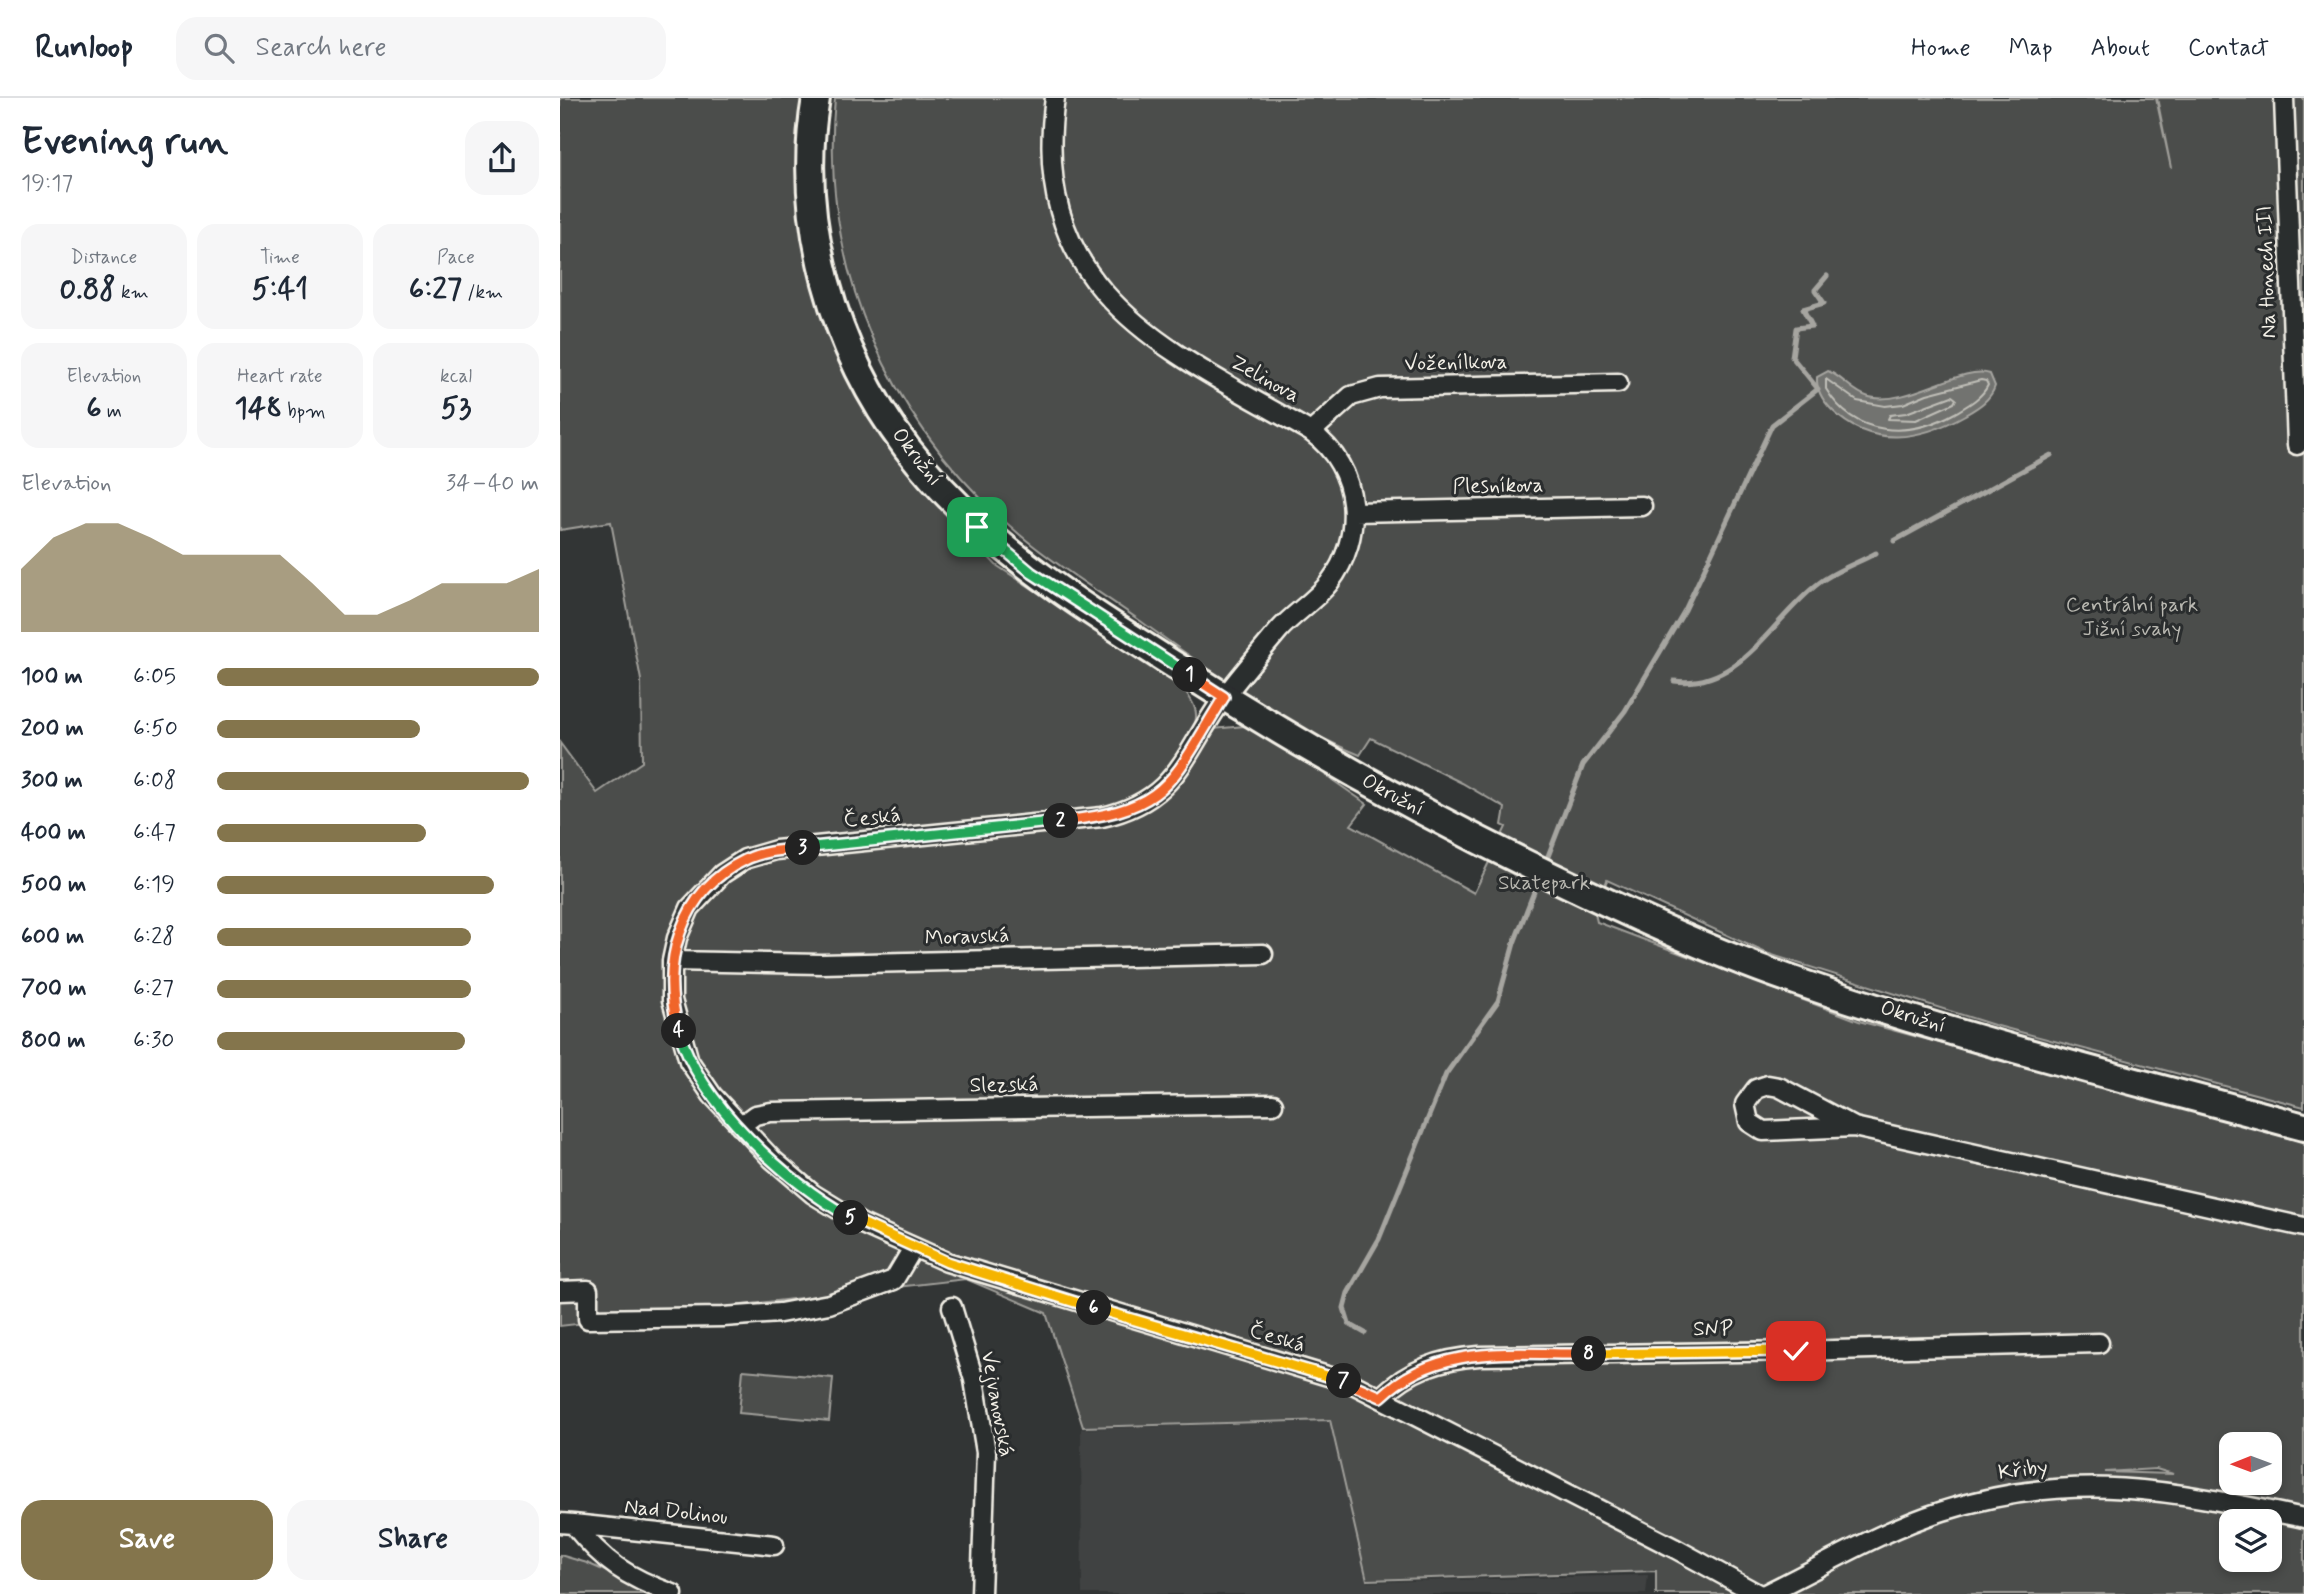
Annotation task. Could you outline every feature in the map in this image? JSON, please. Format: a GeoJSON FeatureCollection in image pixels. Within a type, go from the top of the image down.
{"type":"FeatureCollection","features":[{"type":"Feature","properties":{"kind":"street","name":"Okružní"},"geometry":{"type":"LineString","coordinates":[[816,98],[811,166],[817,246],[835,313],[856,362],[904,444],[977,527],[1032,573],[1224,697],[1348,771],[1480,841],[1635,917],[1787,978],[2009,1046],[2304,1127]]}},
{"type":"Feature","properties":{"kind":"street","name":"Zelinova"},"geometry":{"type":"LineString","coordinates":[[1055,98],[1052,156],[1060,208],[1085,265],[1107,299],[1157,342],[1311,432],[1341,467],[1351,492],[1354,512],[1351,539],[1336,574],[1319,595],[1281,628],[1224,697]]}},
{"type":"Feature","properties":{"kind":"street","name":"Na Honech III"},"geometry":{"type":"LineString","coordinates":[[2284,98],[2297,445]]}},
{"type":"Feature","properties":{"kind":"street","name":"Voženílkova"},"geometry":{"type":"LineString","coordinates":[[1311,432],[1351,396],[1380,388],[1618,383]]}},
{"type":"Feature","properties":{"kind":"street","name":"Plesníkova"},"geometry":{"type":"LineString","coordinates":[[1354,512],[1642,506]]}},
{"type":"Feature","properties":{"kind":"street","name":"Česká"},"geometry":{"type":"LineString","coordinates":[[1224,697],[1170,782],[1140,805],[1102,817],[760,854],[722,874],[690,908],[677,938],[672,961],[675,1017],[689,1060],[712,1095],[740,1126],[813,1194],[862,1224],[947,1262],[1351,1383],[1758,1594]]}},
{"type":"Feature","properties":{"kind":"street","name":"Moravská"},"geometry":{"type":"LineString","coordinates":[[672,961],[821,964],[1263,954]]}},
{"type":"Feature","properties":{"kind":"street"},"geometry":{"type":"LineString","coordinates":[[1854,1127],[1763,1131],[1748,1122],[1745,1104],[1756,1089],[1775,1086],[1854,1127],[2304,1227]]}},
{"type":"Feature","properties":{"kind":"street","name":"Slezská"},"geometry":{"type":"LineString","coordinates":[[740,1126],[755,1115],[771,1112],[1273,1104]]}},
{"type":"Feature","properties":{"kind":"street"},"geometry":{"type":"LineString","coordinates":[[560,1291],[588,1290],[588,1319],[780,1313],[829,1304],[888,1284],[900,1274],[913,1248]]}},
{"type":"Feature","properties":{"kind":"street","name":"Vejvanovská"},"geometry":{"type":"LineString","coordinates":[[952,1307],[974,1380],[986,1451],[981,1594]]}},
{"type":"Feature","properties":{"kind":"street","name":"SNP"},"geometry":{"type":"LineString","coordinates":[[1381,1397],[1395,1383],[1421,1368],[1443,1359],[1479,1356],[2099,1343]]}},
{"type":"Feature","properties":{"kind":"street","name":"Křiby"},"geometry":{"type":"LineString","coordinates":[[1765,1594],[1902,1527],[1941,1511],[2003,1494],[2106,1486],[2178,1492],[2304,1518]]}},
{"type":"Feature","properties":{"kind":"street","name":"Nad Dolinou"},"geometry":{"type":"LineString","coordinates":[[566,1524],[774,1545]]}},
{"type":"Feature","properties":{"kind":"street","name":"Nad Dolinou"},"geometry":{"type":"LineString","coordinates":[[566,1524],[620,1571],[673,1594]]}},
{"type":"Feature","properties":{"kind":"shaded area"},"geometry":{"type":"Polygon","coordinates":[[[1329,1421],[1367,1582],[1648,1575],[1646,1594],[1082,1594],[1081,1429],[1329,1421]]]}},
{"type":"Feature","properties":{"kind":"green space"},"geometry":{"type":"Polygon","coordinates":[[[560,98],[802,98],[797,186],[811,283],[854,390],[904,468],[996,565],[1182,687],[1193,703],[1196,714],[1190,731],[1245,726],[1318,770],[1367,804],[1351,825],[1474,893],[1506,827],[1502,825],[1505,808],[1462,783],[1371,738],[1360,755],[1302,727],[1246,694],[1033,546],[973,490],[933,443],[899,392],[872,338],[852,282],[839,223],[833,161],[835,98],[2156,98],[2171,168],[2157,98],[2304,98],[2304,1107],[1994,1025],[1766,953],[1607,880],[1595,913],[1597,922],[1859,1021],[2304,1142],[2304,1594],[1656,1594],[1656,1571],[1367,1580],[1330,1420],[1083,1427],[1046,1313],[966,1279],[560,1326],[560,743],[597,793],[642,762],[641,680],[611,522],[560,530],[560,98]],[[2156,1469],[2105,1472],[2173,1474],[2156,1469]]]}},
{"type":"Feature","properties":{"kind":"green space"},"geometry":{"type":"Polygon","coordinates":[[[743,1370],[833,1378],[829,1421],[739,1413],[743,1370]]]}},
{"type":"Feature","properties":{"kind":"green space"},"geometry":{"type":"Polygon","coordinates":[[[560,1555],[587,1563],[657,1594],[560,1594],[560,1555]]]}},
{"type":"Feature","properties":{"kind":"water"},"geometry":{"type":"Polygon","coordinates":[[[1828,371],[1869,397],[1900,396],[1978,373],[1990,374],[1995,386],[1983,403],[1948,424],[1914,435],[1880,435],[1863,431],[1847,422],[1826,403],[1819,391],[1817,377],[1828,371]]]}},
{"type":"Feature","properties":{"kind":"waterway"},"geometry":{"type":"LineString","coordinates":[[1545,864],[1583,765],[1625,711],[1685,610],[1772,425],[1818,389],[1792,357],[1796,328],[1812,326],[1803,309],[1824,303],[1815,290],[1827,276]]}},
{"type":"Feature","properties":{"kind":"waterway"},"geometry":{"type":"LineString","coordinates":[[1894,541],[2051,455]]}},
{"type":"Feature","properties":{"kind":"waterway"},"geometry":{"type":"LineString","coordinates":[[1674,681],[1698,681],[1737,663],[1819,583],[1876,553]]}},
{"type":"Feature","properties":{"kind":"waterway"},"geometry":{"type":"LineString","coordinates":[[1365,1333],[1349,1324],[1344,1308],[1348,1293],[1379,1239],[1446,1074],[1498,1001],[1514,943],[1539,879]]}},
{"type":"Feature","properties":{"kind":"route"},"geometry":{"type":"LineString","coordinates":[[977,527],[1032,573],[1224,697],[1170,782],[1154,797],[1127,811],[1102,817],[776,850],[745,859],[722,874],[702,894],[690,908],[677,938],[671,985],[675,1017],[689,1060],[700,1078],[712,1095],[772,1159],[836,1210],[885,1236],[947,1262],[1351,1383],[1381,1397],[1405,1376],[1443,1359],[1479,1356],[1796,1351]]}},
{"type":"Feature","properties":{"kind":"park label","name":"Centrální park Jižní svahy"},"geometry":{"type":"Point","coordinates":[2132,617]}},
{"type":"Feature","properties":{"kind":"park label","name":"Skatepark"},"geometry":{"type":"Point","coordinates":[1544,883]}}]}
